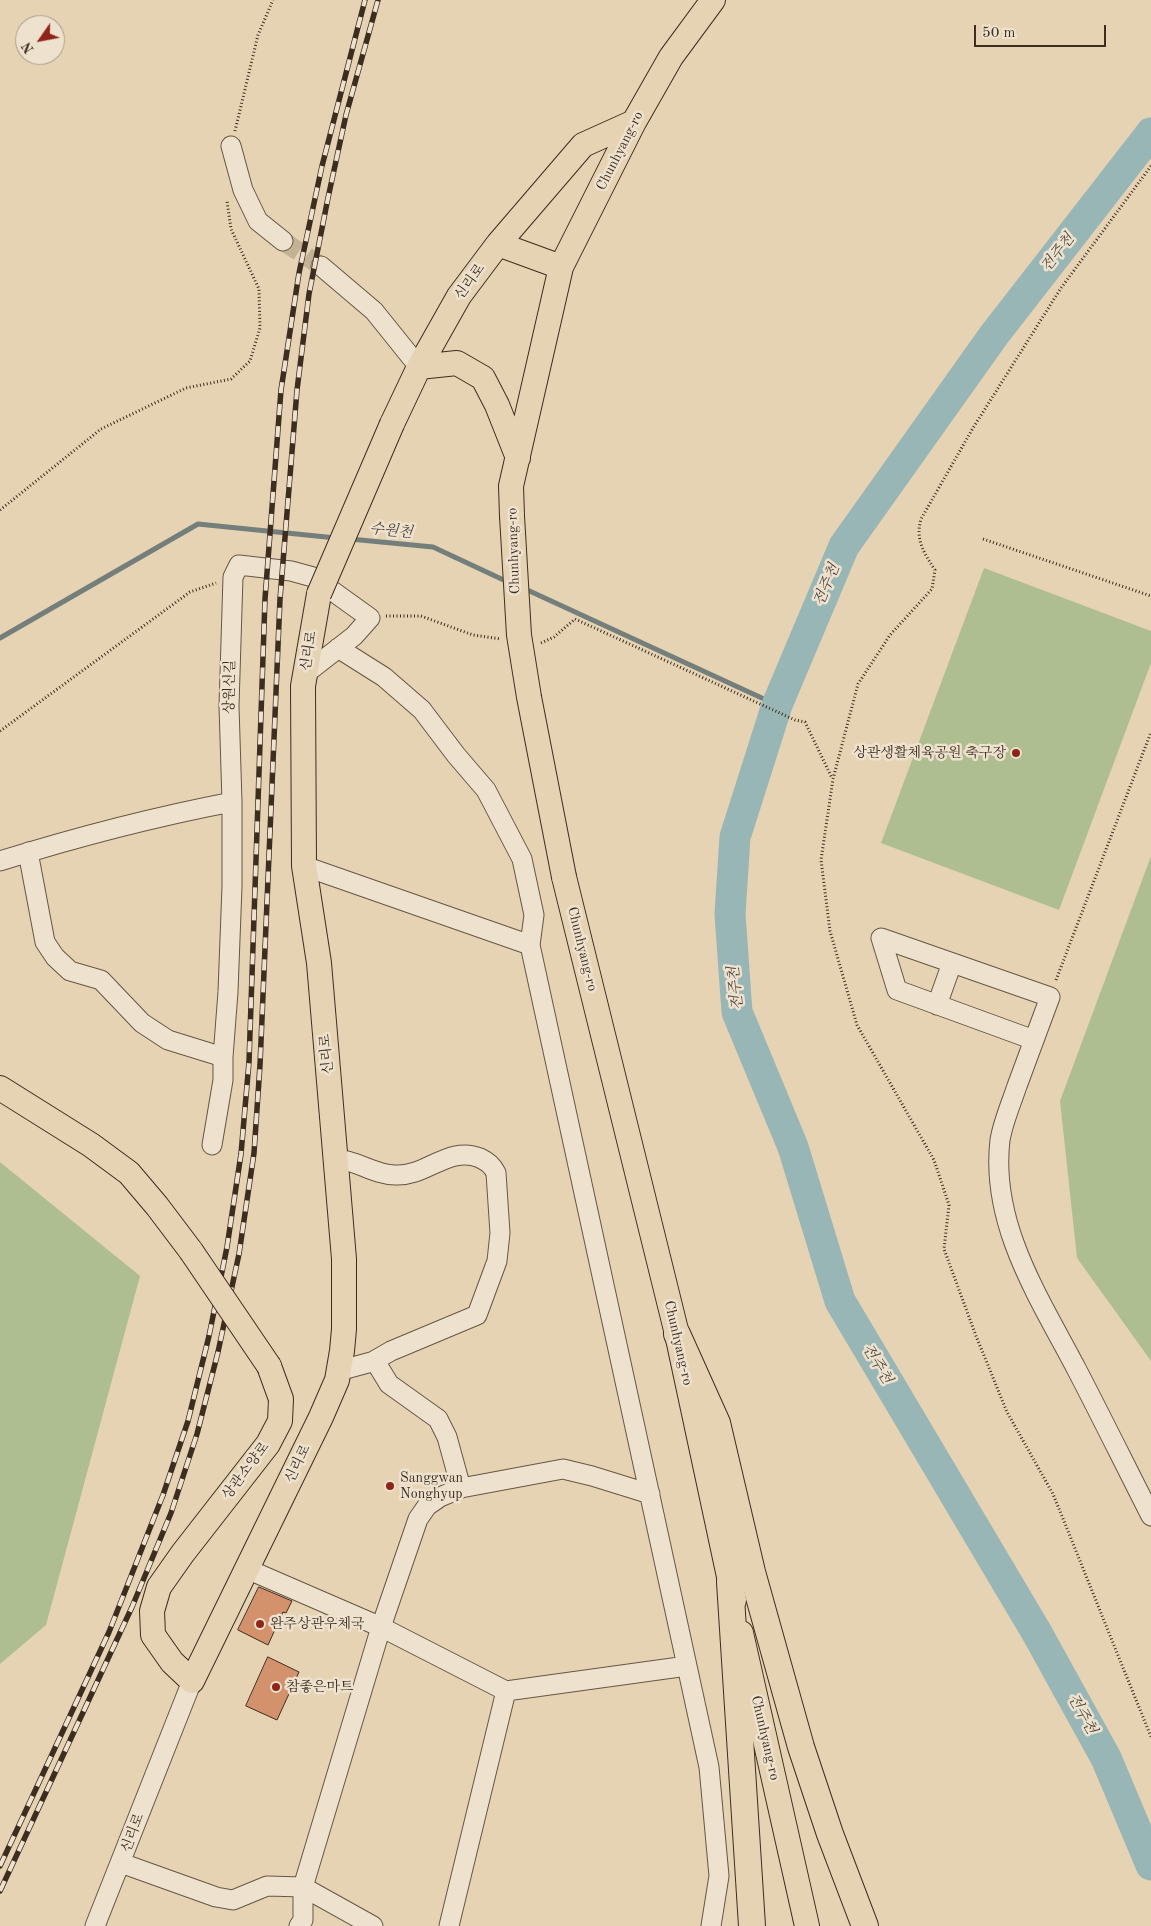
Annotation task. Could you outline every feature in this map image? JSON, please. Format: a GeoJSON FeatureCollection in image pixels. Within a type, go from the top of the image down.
{"type":"FeatureCollection","features":[{"type":"Feature","properties":{"kind":"highway"},"geometry":{"type":"LineString","coordinates":[[676,1334],[717,1423],[752,1572],[801,1747],[830,1834],[865,1926]]}},
{"type":"Feature","properties":{"kind":"highway"},"geometry":{"type":"LineString","coordinates":[[730,1582],[752,1926]]}},
{"type":"Feature","properties":{"kind":"main road","name":"Chunhyang-ro"},"geometry":{"type":"LineString","coordinates":[[713,0],[671,58],[634,122],[561,266],[511,486],[512,516],[519,635],[528,697],[564,877],[676,1334],[807,1926]]}},
{"type":"Feature","properties":{"kind":"main road","name":"신리로"},"geometry":{"type":"LineString","coordinates":[[192,1681],[337,1380],[344,1329],[344,1259],[336,1158],[319,963],[304,866],[303,686],[319,594],[392,424],[419,367],[459,296],[498,244],[582,144],[634,122]]}},
{"type":"Feature","properties":{"kind":"main road"},"geometry":{"type":"LineString","coordinates":[[498,244],[561,266]]}},
{"type":"Feature","properties":{"kind":"main road"},"geometry":{"type":"LineString","coordinates":[[419,367],[457,363],[483,378],[497,406],[518,458]]}},
{"type":"Feature","properties":{"kind":"main road","name":"상관소양로"},"geometry":{"type":"LineString","coordinates":[[0,1088],[91,1145],[129,1174],[157,1206],[191,1251],[268,1366],[281,1400],[280,1421],[268,1444],[159,1586],[152,1610],[153,1635],[172,1662],[192,1681]]}},
{"type":"Feature","properties":{"kind":"street"},"geometry":{"type":"LineString","coordinates":[[231,146],[244,190],[258,221],[283,240]]}},
{"type":"Feature","properties":{"kind":"street"},"geometry":{"type":"LineString","coordinates":[[321,266],[374,311],[419,367]]}},
{"type":"Feature","properties":{"kind":"street"},"geometry":{"type":"LineString","coordinates":[[233,577],[239,565],[291,571],[313,577],[370,618],[354,636],[305,674]]}},
{"type":"Feature","properties":{"kind":"street","name":"상원신길"},"geometry":{"type":"LineString","coordinates":[[212,1145],[223,1080],[222,1056],[229,982],[232,802],[229,706],[233,577]]}},
{"type":"Feature","properties":{"kind":"street"},"geometry":{"type":"LineString","coordinates":[[338,648],[384,678],[422,710],[456,755],[486,790],[522,858],[534,916],[530,945],[709,1767],[719,1876],[711,1926]]}},
{"type":"Feature","properties":{"kind":"street"},"geometry":{"type":"LineString","coordinates":[[0,861],[159,816],[232,802]]}},
{"type":"Feature","properties":{"kind":"street"},"geometry":{"type":"LineString","coordinates":[[28,852],[44,942],[55,957],[70,971],[101,980],[142,1024],[168,1040],[222,1056]]}},
{"type":"Feature","properties":{"kind":"street"},"geometry":{"type":"LineString","coordinates":[[304,866],[530,945]]}},
{"type":"Feature","properties":{"kind":"street"},"geometry":{"type":"LineString","coordinates":[[1034,1040],[897,990],[881,938],[1045,995],[1034,1040],[1000,1139],[999,1164],[1002,1204],[1015,1248],[1028,1278],[1059,1334],[1151,1516]]}},
{"type":"Feature","properties":{"kind":"street"},"geometry":{"type":"LineString","coordinates":[[937,1005],[952,963]]}},
{"type":"Feature","properties":{"kind":"street"},"geometry":{"type":"LineString","coordinates":[[0,1079],[20,1099]]}},
{"type":"Feature","properties":{"kind":"street"},"geometry":{"type":"LineString","coordinates":[[336,1158],[347,1159],[392,1175],[405,1176],[419,1172],[442,1159],[462,1154],[473,1155],[485,1160],[492,1165],[496,1173],[500,1233],[497,1261],[477,1315],[391,1351],[372,1362],[338,1371]]}},
{"type":"Feature","properties":{"kind":"street"},"geometry":{"type":"LineString","coordinates":[[372,1362],[375,1361],[389,1384],[438,1419],[447,1437],[461,1488]]}},
{"type":"Feature","properties":{"kind":"street"},"geometry":{"type":"LineString","coordinates":[[300,1926],[303,1920],[303,1887],[381,1627],[418,1518],[428,1506],[440,1497],[461,1488],[563,1469],[650,1494]]}},
{"type":"Feature","properties":{"kind":"street"},"geometry":{"type":"LineString","coordinates":[[247,1569],[381,1627],[506,1691],[687,1666]]}},
{"type":"Feature","properties":{"kind":"street","name":"신리로"},"geometry":{"type":"LineString","coordinates":[[95,1926],[192,1681]]}},
{"type":"Feature","properties":{"kind":"street"},"geometry":{"type":"LineString","coordinates":[[449,1926],[506,1691]]}},
{"type":"Feature","properties":{"kind":"street"},"geometry":{"type":"LineString","coordinates":[[121,1862],[216,1897],[233,1900],[267,1886],[303,1887],[373,1926]]}},
{"type":"Feature","properties":{"kind":"path"},"geometry":{"type":"LineString","coordinates":[[231,146],[258,35],[273,0]]}},
{"type":"Feature","properties":{"kind":"path"},"geometry":{"type":"LineString","coordinates":[[1151,166],[1061,288],[974,428],[921,519],[918,528],[920,547],[935,570],[932,589],[890,635],[858,684],[833,778],[821,860],[830,931],[857,1025],[934,1160],[948,1205],[944,1248],[972,1327],[1007,1412],[1053,1494],[1151,1737]]}},
{"type":"Feature","properties":{"kind":"path"},"geometry":{"type":"LineString","coordinates":[[0,510],[101,429],[186,388],[231,379],[250,361],[260,328],[259,289],[231,229],[227,200]]}},
{"type":"Feature","properties":{"kind":"path"},"geometry":{"type":"LineString","coordinates":[[983,539],[1151,596]]}},
{"type":"Feature","properties":{"kind":"path"},"geometry":{"type":"LineString","coordinates":[[0,731],[190,592],[233,577]]}},
{"type":"Feature","properties":{"kind":"path"},"geometry":{"type":"LineString","coordinates":[[370,618],[421,616],[473,635],[509,641]]}},
{"type":"Feature","properties":{"kind":"path"},"geometry":{"type":"LineString","coordinates":[[537,645],[554,637],[575,619],[795,720],[805,722],[833,778]]}},
{"type":"Feature","properties":{"kind":"path"},"geometry":{"type":"LineString","coordinates":[[1045,995],[1151,732]]}},
{"type":"Feature","properties":{"kind":"green space","name":"상관생활체육공원 축구장"},"geometry":{"type":"Polygon","coordinates":[[[984,568],[1151,631],[1151,663],[1059,910],[881,843],[984,568]]]}},
{"type":"Feature","properties":{"kind":"green space"},"geometry":{"type":"Polygon","coordinates":[[[1151,856],[1151,1361],[1077,1258],[1060,1101],[1151,856]]]}},
{"type":"Feature","properties":{"kind":"green space"},"geometry":{"type":"Polygon","coordinates":[[[0,1162],[140,1276],[46,1625],[0,1664],[0,1162]]]}},
{"type":"Feature","properties":{"kind":"building"},"geometry":{"type":"Polygon","coordinates":[[[259,1587],[292,1601],[286,1613],[283,1612],[268,1645],[238,1630],[259,1587]]]}},
{"type":"Feature","properties":{"kind":"building"},"geometry":{"type":"Polygon","coordinates":[[[268,1657],[299,1672],[277,1720],[246,1706],[268,1657]]]}},
{"type":"Feature","properties":{"kind":"waterway","name":"전주천"},"geometry":{"type":"LineString","coordinates":[[1151,133],[994,335],[844,546],[777,705],[735,837],[730,914],[737,1012],[793,1147],[840,1301],[1037,1633],[1106,1758],[1151,1865]]}},
{"type":"Feature","properties":{"kind":"waterway","name":"수원천"},"geometry":{"type":"LineString","coordinates":[[0,638],[198,524],[336,538]]}},
{"type":"Feature","properties":{"kind":"waterway","name":"수원천"},"geometry":{"type":"LineString","coordinates":[[350,539],[433,547],[508,582]]}},
{"type":"Feature","properties":{"kind":"waterway","name":"수원천"},"geometry":{"type":"LineString","coordinates":[[523,588],[777,705]]}},
{"type":"Feature","properties":{"kind":"tunnel"},"geometry":{"type":"LineString","coordinates":[[283,241],[321,266]]}},
{"type":"Feature","properties":{"kind":"railway"},"geometry":{"type":"LineString","coordinates":[[0,1866],[109,1632],[163,1495],[188,1421],[209,1336],[227,1247],[241,1154],[249,1062],[265,599],[281,390],[299,273],[322,166],[365,0]]}},
{"type":"Feature","properties":{"kind":"railway"},"geometry":{"type":"LineString","coordinates":[[0,1891],[132,1607],[171,1513],[197,1434],[218,1352],[239,1254],[254,1153],[260,1065],[280,599],[297,390],[309,294],[328,198],[346,115],[378,0]]}},
{"type":"Feature","properties":{"kind":"place","name":"상관생활체육공원 축구장"},"geometry":{"type":"Point","coordinates":[1016,753]}},
{"type":"Feature","properties":{"kind":"place","name":"Sanggwan Nonghyup"},"geometry":{"type":"Point","coordinates":[390,1486]}},
{"type":"Feature","properties":{"kind":"place","name":"완주상관우체국"},"geometry":{"type":"Point","coordinates":[260,1624]}},
{"type":"Feature","properties":{"kind":"place","name":"참좋은마트"},"geometry":{"type":"Point","coordinates":[276,1687]}}]}
